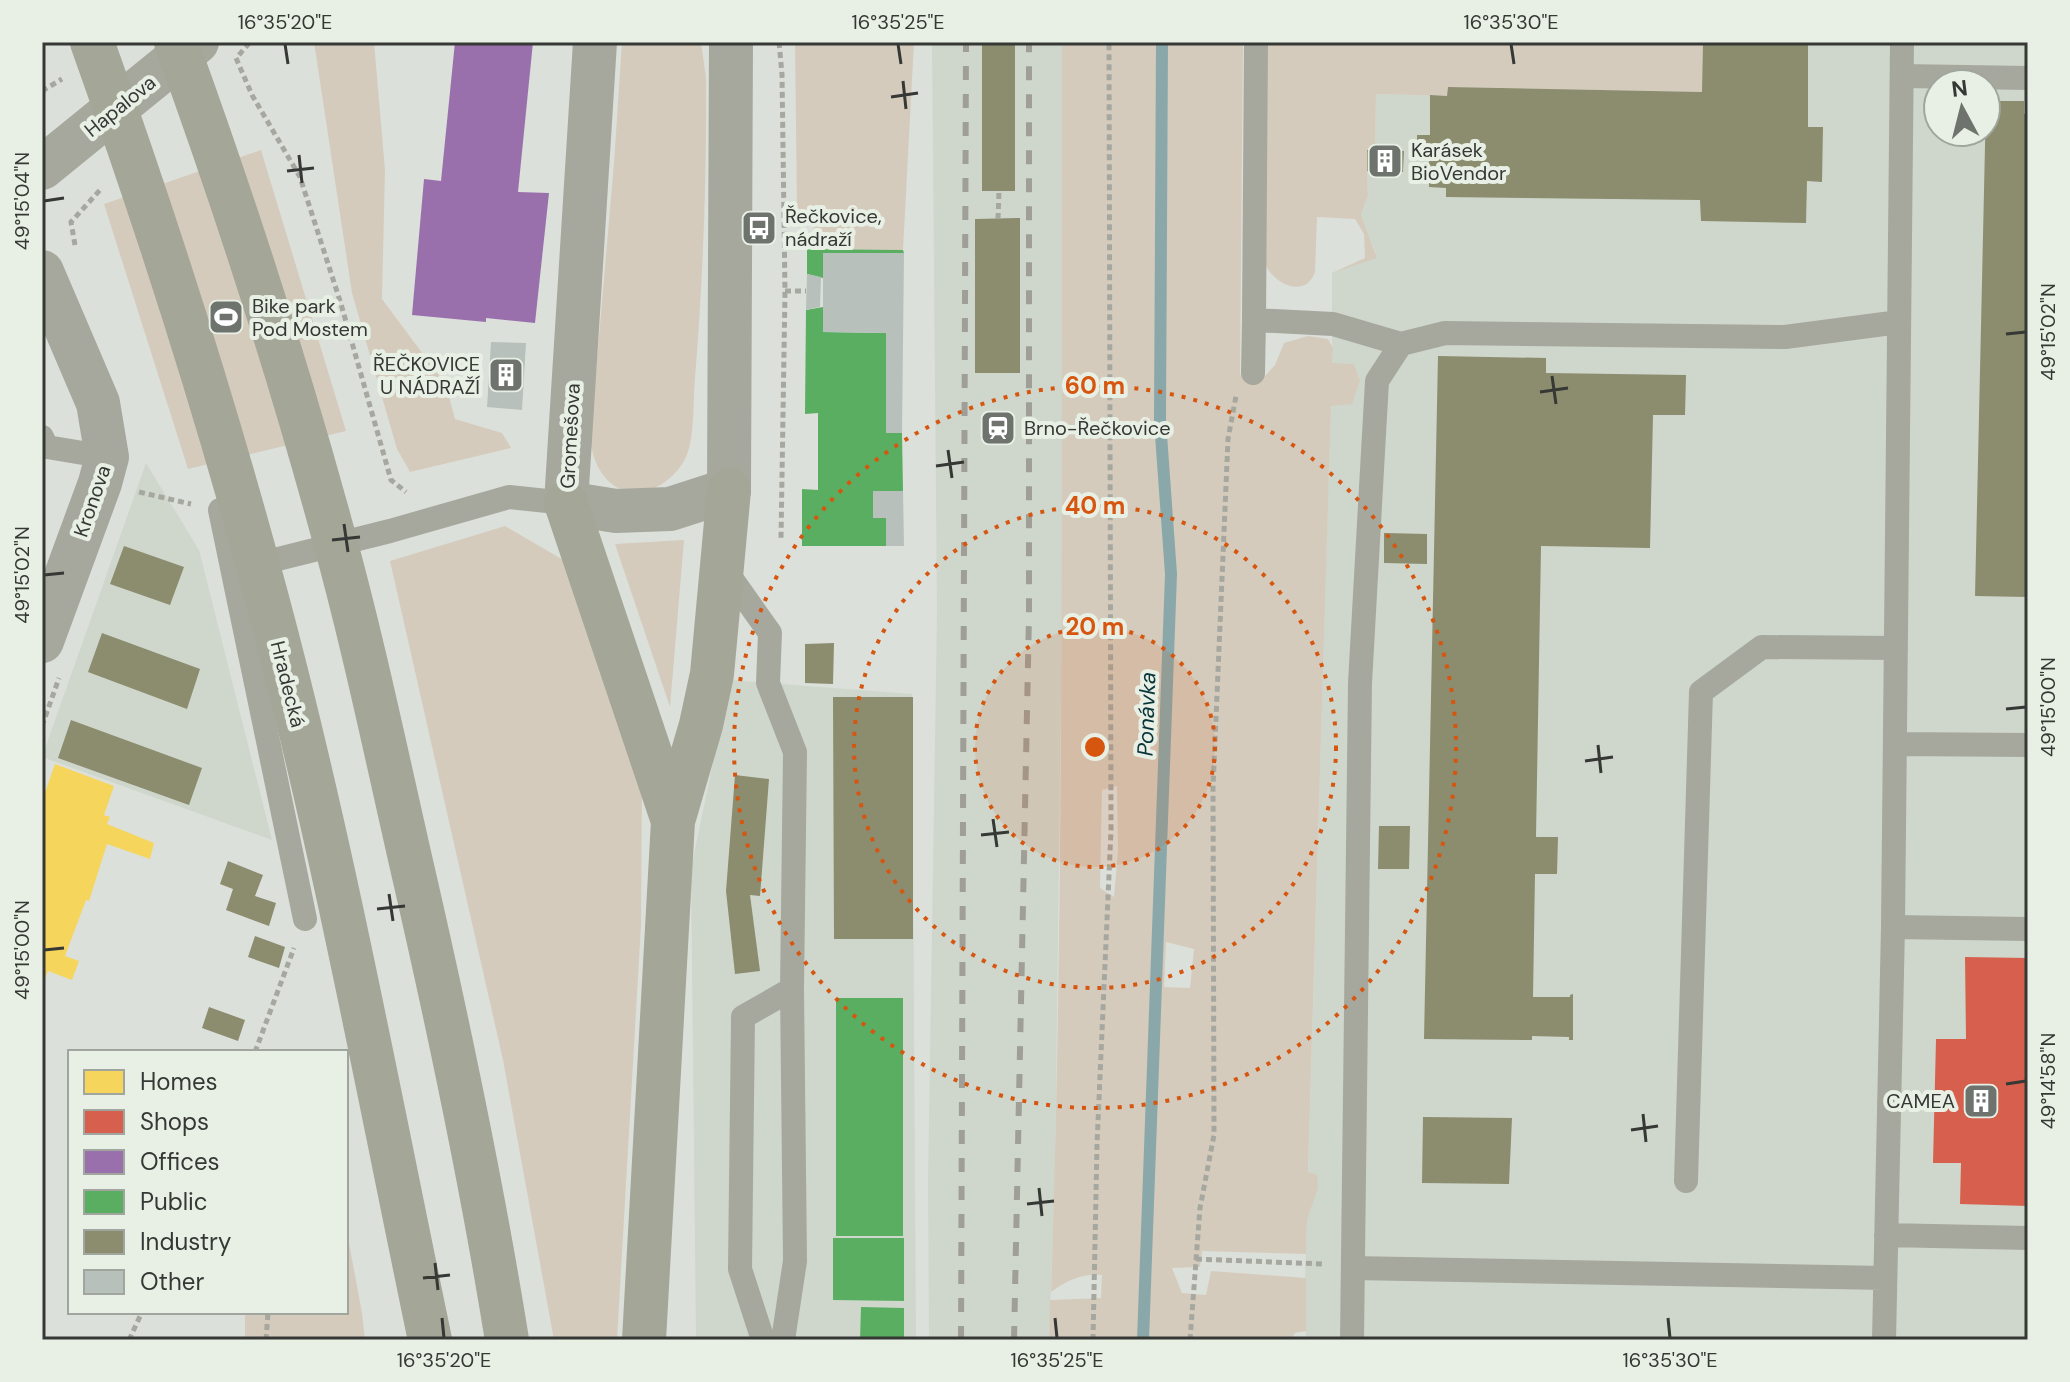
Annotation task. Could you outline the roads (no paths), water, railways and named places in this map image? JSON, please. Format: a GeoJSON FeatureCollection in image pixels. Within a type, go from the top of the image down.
{"type":"FeatureCollection","features":[{"type":"Feature","properties":{"kind":"highway","name":"Hradecká"},"geometry":{"type":"LineString","coordinates":[[92,42],[138,170],[207,385],[263,582],[319,814],[430,1340]]}},
{"type":"Feature","properties":{"kind":"highway"},"geometry":{"type":"LineString","coordinates":[[176,42],[249,256],[332,530],[364,655],[445,1007],[507,1340]]}},
{"type":"Feature","properties":{"kind":"highway"},"geometry":{"type":"LineString","coordinates":[[644,1340],[673,821],[701,725],[712,674],[729,490]]}},
{"type":"Feature","properties":{"kind":"highway"},"geometry":{"type":"LineString","coordinates":[[566,503],[673,821]]}},
{"type":"Feature","properties":{"kind":"street","name":"Hapalova"},"geometry":{"type":"LineString","coordinates":[[42,168],[197,42]]}},
{"type":"Feature","properties":{"kind":"street","name":"Gromešova"},"geometry":{"type":"LineString","coordinates":[[595,42],[566,503],[616,511],[670,509],[729,490]]}},
{"type":"Feature","properties":{"kind":"street"},"geometry":{"type":"LineString","coordinates":[[729,490],[731,42]]}},
{"type":"Feature","properties":{"kind":"street","name":"Kronova"},"geometry":{"type":"LineString","coordinates":[[42,272],[52,324],[98,403],[104,470],[42,641]]}},
{"type":"Feature","properties":{"kind":"lane"},"geometry":{"type":"LineString","coordinates":[[1253,373],[1256,42]]}},
{"type":"Feature","properties":{"kind":"lane"},"geometry":{"type":"LineString","coordinates":[[1884,1340],[1893,927],[1902,42]]}},
{"type":"Feature","properties":{"kind":"lane"},"geometry":{"type":"LineString","coordinates":[[1902,76],[2028,78]]}},
{"type":"Feature","properties":{"kind":"lane"},"geometry":{"type":"LineString","coordinates":[[1254,320],[1333,324],[1401,344],[1445,333],[1785,337],[1899,322]]}},
{"type":"Feature","properties":{"kind":"lane"},"geometry":{"type":"LineString","coordinates":[[1352,1340],[1361,667],[1377,381],[1401,344]]}},
{"type":"Feature","properties":{"kind":"lane"},"geometry":{"type":"LineString","coordinates":[[42,437],[47,447],[104,470]]}},
{"type":"Feature","properties":{"kind":"lane"},"geometry":{"type":"LineString","coordinates":[[234,570],[509,497],[566,503]]}},
{"type":"Feature","properties":{"kind":"lane"},"geometry":{"type":"LineString","coordinates":[[220,510],[305,919]]}},
{"type":"Feature","properties":{"kind":"lane"},"geometry":{"type":"LineString","coordinates":[[722,566],[770,633],[768,683],[795,752],[792,989],[795,1261],[783,1340]]}},
{"type":"Feature","properties":{"kind":"lane"},"geometry":{"type":"LineString","coordinates":[[1686,1181],[1701,692],[1762,647],[1896,648]]}},
{"type":"Feature","properties":{"kind":"lane"},"geometry":{"type":"LineString","coordinates":[[1895,744],[2028,745]]}},
{"type":"Feature","properties":{"kind":"lane"},"geometry":{"type":"LineString","coordinates":[[1893,927],[2028,929]]}},
{"type":"Feature","properties":{"kind":"lane"},"geometry":{"type":"LineString","coordinates":[[763,1340],[740,1269],[743,1017],[792,989]]}},
{"type":"Feature","properties":{"kind":"lane"},"geometry":{"type":"LineString","coordinates":[[1886,1235],[2028,1238]]}},
{"type":"Feature","properties":{"kind":"lane"},"geometry":{"type":"LineString","coordinates":[[1353,1268],[1885,1278]]}},
{"type":"Feature","properties":{"kind":"waterway","name":"Ponávka"},"geometry":{"type":"LineString","coordinates":[[1143,1340],[1171,574],[1160,421],[1162,42]]}},
{"type":"Feature","properties":{"kind":"railway"},"geometry":{"type":"LineString","coordinates":[[961,1340],[966,42]]}},
{"type":"Feature","properties":{"kind":"railway"},"geometry":{"type":"LineString","coordinates":[[1014,1340],[1029,615],[1029,42]]}},
{"type":"Feature","properties":{"kind":"place","name":"Karásek BioVendor"},"geometry":{"type":"Point","coordinates":[1385,161]}},
{"type":"Feature","properties":{"kind":"place","name":"Řečkovice, nádraží"},"geometry":{"type":"Point","coordinates":[759,228]}},
{"type":"Feature","properties":{"kind":"place","name":"Bike park Pod Mostem"},"geometry":{"type":"Point","coordinates":[226,317]}},
{"type":"Feature","properties":{"kind":"place","name":"ŘEČKOVICE U NÁDRAŽÍ"},"geometry":{"type":"Point","coordinates":[506,375]}},
{"type":"Feature","properties":{"kind":"place","name":"Brno-Řečkovice"},"geometry":{"type":"Point","coordinates":[998,428]}},
{"type":"Feature","properties":{"kind":"place","name":"CAMEA"},"geometry":{"type":"Point","coordinates":[1981,1101]}}]}
